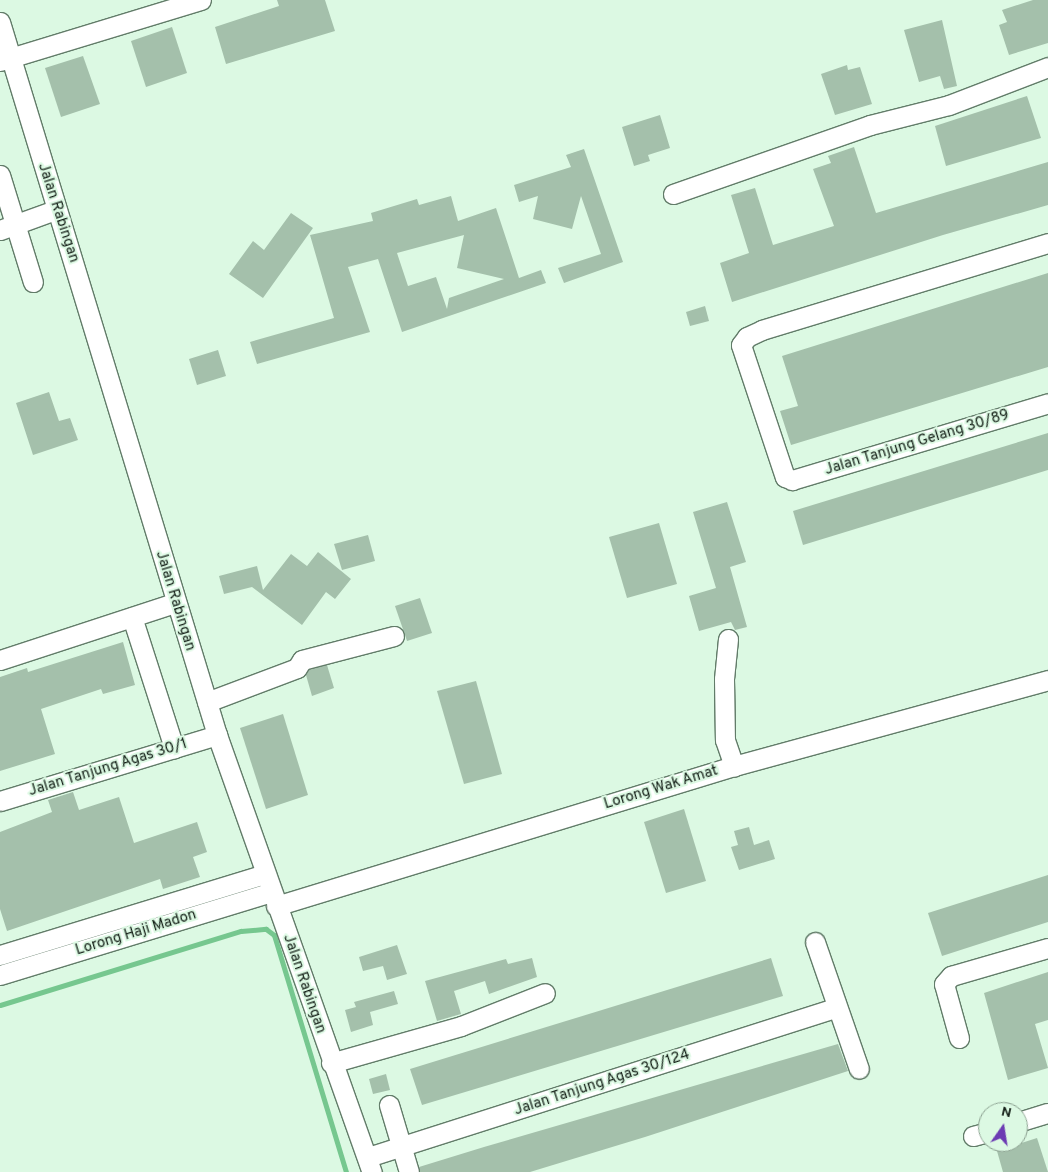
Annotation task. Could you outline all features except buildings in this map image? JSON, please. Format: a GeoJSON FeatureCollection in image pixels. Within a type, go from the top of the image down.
{"type":"FeatureCollection","features":[{"type":"Feature","properties":{"kind":"street"},"geometry":{"type":"LineString","coordinates":[[5,59],[201,0]]}},
{"type":"Feature","properties":{"kind":"street","name":"Jalan Rabingan"},"geometry":{"type":"LineString","coordinates":[[0,22],[5,59],[124,424],[174,603],[265,874],[331,1063],[370,1165]]}},
{"type":"Feature","properties":{"kind":"street"},"geometry":{"type":"LineString","coordinates":[[672,194],[870,125],[949,105],[1048,67]]}},
{"type":"Feature","properties":{"kind":"street"},"geometry":{"type":"LineString","coordinates":[[0,176],[7,228],[33,282]]}},
{"type":"Feature","properties":{"kind":"street"},"geometry":{"type":"LineString","coordinates":[[7,228],[55,210]]}},
{"type":"Feature","properties":{"kind":"street","name":"Jalan Tanjung Gelang 30/89"},"geometry":{"type":"LineString","coordinates":[[1048,242],[747,336],[741,345],[785,477],[800,478],[1048,403]]}},
{"type":"Feature","properties":{"kind":"street"},"geometry":{"type":"LineString","coordinates":[[0,660],[174,603]]}},
{"type":"Feature","properties":{"kind":"street"},"geometry":{"type":"LineString","coordinates":[[132,617],[174,748]]}},
{"type":"Feature","properties":{"kind":"street"},"geometry":{"type":"LineString","coordinates":[[207,702],[297,668],[302,660],[394,636]]}},
{"type":"Feature","properties":{"kind":"street"},"geometry":{"type":"LineString","coordinates":[[728,639],[724,679],[725,740],[734,766]]}},
{"type":"Feature","properties":{"kind":"street","name":"Lorong Wak Amat"},"geometry":{"type":"LineString","coordinates":[[274,899],[734,766],[1048,680]]}},
{"type":"Feature","properties":{"kind":"street","name":"Jalan Tanjung Agas 30/1"},"geometry":{"type":"LineString","coordinates":[[0,802],[217,735]]}},
{"type":"Feature","properties":{"kind":"street"},"geometry":{"type":"LineString","coordinates":[[0,955],[265,874]]}},
{"type":"Feature","properties":{"kind":"street","name":"Lorong Haji Madon"},"geometry":{"type":"LineString","coordinates":[[0,975],[274,899]]}},
{"type":"Feature","properties":{"kind":"street"},"geometry":{"type":"LineString","coordinates":[[815,942],[835,1008],[859,1069]]}},
{"type":"Feature","properties":{"kind":"street"},"geometry":{"type":"LineString","coordinates":[[959,1038],[944,984],[951,976],[1048,948]]}},
{"type":"Feature","properties":{"kind":"street"},"geometry":{"type":"LineString","coordinates":[[331,1063],[461,1026],[545,993]]}},
{"type":"Feature","properties":{"kind":"street","name":"Jalan Tanjung Agas 30/124"},"geometry":{"type":"LineString","coordinates":[[370,1165],[402,1147],[835,1008]]}},
{"type":"Feature","properties":{"kind":"street"},"geometry":{"type":"LineString","coordinates":[[389,1105],[409,1172]]}},
{"type":"Feature","properties":{"kind":"street"},"geometry":{"type":"LineString","coordinates":[[1028,1119],[1048,1113]]}},
{"type":"Feature","properties":{"kind":"waterway"},"geometry":{"type":"LineString","coordinates":[[0,1005],[241,931],[266,929],[274,935],[346,1172]]}}]}
